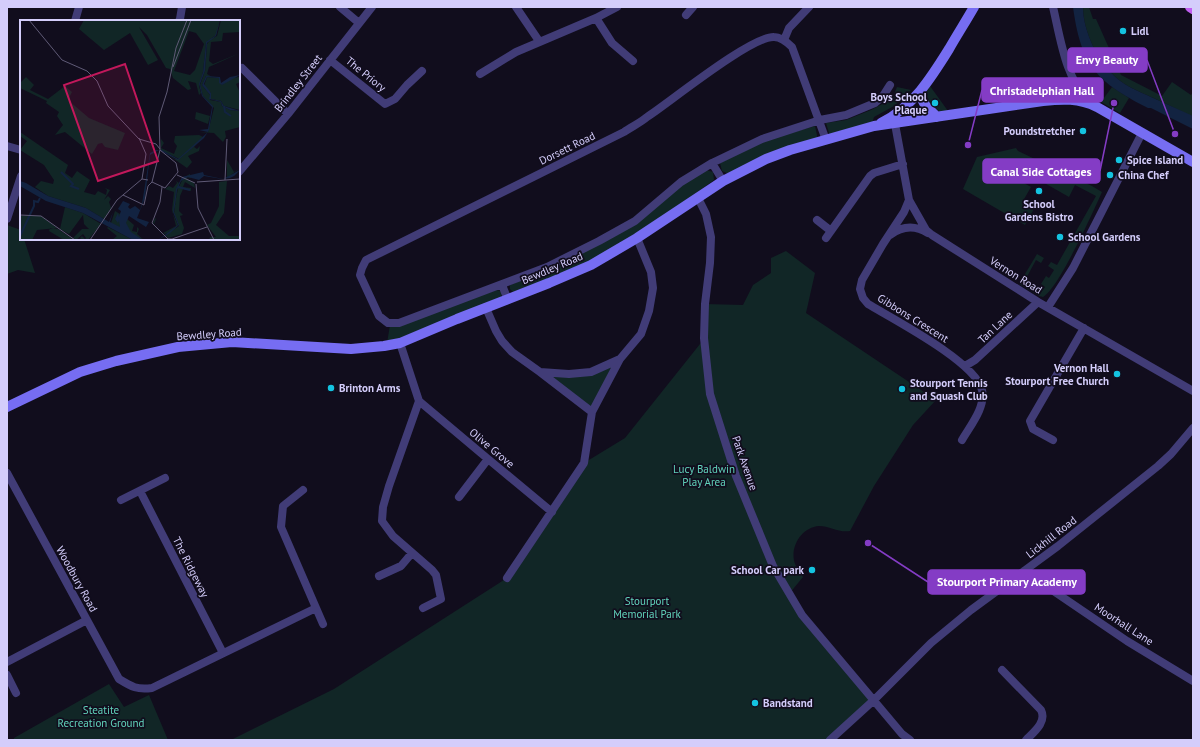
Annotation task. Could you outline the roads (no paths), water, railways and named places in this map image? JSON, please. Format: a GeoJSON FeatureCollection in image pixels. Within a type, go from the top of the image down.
{"type":"FeatureCollection","features":[{"type":"Feature","properties":{"kind":"main road"},"geometry":{"type":"LineString","coordinates":[[874,126],[897,114],[919,93],[938,67],[974,7]]}},
{"type":"Feature","properties":{"kind":"main road"},"geometry":{"type":"LineString","coordinates":[[919,93],[925,104],[937,117]]}},
{"type":"Feature","properties":{"kind":"main road","name":"Bewdley Road"},"geometry":{"type":"LineString","coordinates":[[7,407],[80,372],[116,361],[178,347],[232,342],[351,349],[400,343],[591,265],[637,238],[723,181],[766,159],[790,150],[874,126],[896,124],[1058,99],[1073,100],[1090,104],[1193,162]]}},
{"type":"Feature","properties":{"kind":"street"},"geometry":{"type":"LineString","coordinates":[[75,20],[79,7]]}},
{"type":"Feature","properties":{"kind":"street"},"geometry":{"type":"LineString","coordinates":[[180,20],[182,7]]}},
{"type":"Feature","properties":{"kind":"street"},"geometry":{"type":"LineString","coordinates":[[340,7],[359,23]]}},
{"type":"Feature","properties":{"kind":"street","name":"Brindley Street"},"geometry":{"type":"LineString","coordinates":[[240,171],[288,114],[372,7]]}},
{"type":"Feature","properties":{"kind":"street"},"geometry":{"type":"LineString","coordinates":[[516,7],[539,41]]}},
{"type":"Feature","properties":{"kind":"street"},"geometry":{"type":"LineString","coordinates":[[480,74],[516,52],[596,18],[617,7]]}},
{"type":"Feature","properties":{"kind":"street"},"geometry":{"type":"LineString","coordinates":[[686,15],[693,7]]}},
{"type":"Feature","properties":{"kind":"street"},"geometry":{"type":"LineString","coordinates":[[809,7],[789,28],[784,40],[792,47],[820,120],[826,140]]}},
{"type":"Feature","properties":{"kind":"street"},"geometry":{"type":"LineString","coordinates":[[1053,7],[1065,58],[1071,76],[1077,88],[1090,104]]}},
{"type":"Feature","properties":{"kind":"street"},"geometry":{"type":"LineString","coordinates":[[596,18],[612,43],[632,62]]}},
{"type":"Feature","properties":{"kind":"street","name":"Dorsett Road"},"geometry":{"type":"LineString","coordinates":[[360,275],[366,260],[624,132],[736,54],[764,39],[774,37],[784,40]]}},
{"type":"Feature","properties":{"kind":"street","name":"The Priory"},"geometry":{"type":"LineString","coordinates":[[330,60],[385,104],[395,100],[407,85],[422,71]]}},
{"type":"Feature","properties":{"kind":"street"},"geometry":{"type":"LineString","coordinates":[[242,68],[288,114]]}},
{"type":"Feature","properties":{"kind":"street","name":"Bewdley Road"},"geometry":{"type":"LineString","coordinates":[[360,275],[379,316],[388,323],[399,323],[547,268],[635,221],[681,182],[712,163],[762,139],[820,120],[846,115],[875,103],[883,96],[890,85]]}},
{"type":"Feature","properties":{"kind":"street","name":"Vernon Road"},"geometry":{"type":"LineString","coordinates":[[896,124],[909,200],[926,230],[932,236],[1038,302],[1193,391]]}},
{"type":"Feature","properties":{"kind":"street"},"geometry":{"type":"LineString","coordinates":[[1048,307],[1073,268],[1142,133]]}},
{"type":"Feature","properties":{"kind":"street"},"geometry":{"type":"LineString","coordinates":[[7,146],[20,150]]}},
{"type":"Feature","properties":{"kind":"street"},"geometry":{"type":"LineString","coordinates":[[712,163],[723,181]]}},
{"type":"Feature","properties":{"kind":"street"},"geometry":{"type":"LineString","coordinates":[[826,238],[870,176],[874,173],[903,164]]}},
{"type":"Feature","properties":{"kind":"street"},"geometry":{"type":"LineString","coordinates":[[7,219],[20,179]]}},
{"type":"Feature","properties":{"kind":"street","name":"Park Avenue"},"geometry":{"type":"LineString","coordinates":[[698,198],[706,214],[711,237],[710,263],[705,304],[704,338],[710,394],[736,476],[773,566],[805,620],[902,734],[910,740]]}},
{"type":"Feature","properties":{"kind":"street","name":"Gibbons Crescent"},"geometry":{"type":"LineString","coordinates":[[909,200],[904,212],[862,280],[860,289],[863,298],[868,304],[952,356],[964,366]]}},
{"type":"Feature","properties":{"kind":"street"},"geometry":{"type":"LineString","coordinates":[[817,220],[831,231]]}},
{"type":"Feature","properties":{"kind":"street"},"geometry":{"type":"LineString","coordinates":[[888,236],[896,231],[909,227],[922,230],[932,236]]}},
{"type":"Feature","properties":{"kind":"street"},"geometry":{"type":"LineString","coordinates":[[507,578],[584,464],[592,412],[620,359],[641,334],[649,311],[653,288],[651,272],[637,238]]}},
{"type":"Feature","properties":{"kind":"street"},"geometry":{"type":"LineString","coordinates":[[502,285],[508,300]]}},
{"type":"Feature","properties":{"kind":"street","name":"Tan Lane"},"geometry":{"type":"LineString","coordinates":[[964,366],[975,360],[1038,302]]}},
{"type":"Feature","properties":{"kind":"street"},"geometry":{"type":"LineString","coordinates":[[486,308],[496,331],[502,341],[512,352],[592,412]]}},
{"type":"Feature","properties":{"kind":"street"},"geometry":{"type":"LineString","coordinates":[[1053,440],[1033,429],[1030,421],[1084,328]]}},
{"type":"Feature","properties":{"kind":"street"},"geometry":{"type":"LineString","coordinates":[[400,343],[419,400],[383,507],[382,521],[393,536],[436,575],[441,599],[423,608]]}},
{"type":"Feature","properties":{"kind":"street"},"geometry":{"type":"LineString","coordinates":[[540,372],[569,374],[591,372],[620,359]]}},
{"type":"Feature","properties":{"kind":"street"},"geometry":{"type":"LineString","coordinates":[[962,440],[979,409],[982,397],[982,389],[976,377],[964,366]]}},
{"type":"Feature","properties":{"kind":"street","name":"Olive Grove"},"geometry":{"type":"LineString","coordinates":[[419,400],[488,460],[552,512]]}},
{"type":"Feature","properties":{"kind":"street","name":"Lickhill Road"},"geometry":{"type":"LineString","coordinates":[[830,740],[874,700],[931,643],[1158,466],[1171,454],[1193,428]]}},
{"type":"Feature","properties":{"kind":"street"},"geometry":{"type":"LineString","coordinates":[[459,497],[488,460]]}},
{"type":"Feature","properties":{"kind":"street","name":"Woodbury Road"},"geometry":{"type":"LineString","coordinates":[[7,473],[119,679],[135,689],[152,688],[224,653]]}},
{"type":"Feature","properties":{"kind":"street"},"geometry":{"type":"LineString","coordinates":[[121,500],[140,492],[165,478]]}},
{"type":"Feature","properties":{"kind":"street"},"geometry":{"type":"LineString","coordinates":[[302,490],[283,506],[281,527],[323,624]]}},
{"type":"Feature","properties":{"kind":"street","name":"The Ridgeway"},"geometry":{"type":"LineString","coordinates":[[140,492],[224,653]]}},
{"type":"Feature","properties":{"kind":"street"},"geometry":{"type":"LineString","coordinates":[[379,576],[401,566],[412,553]]}},
{"type":"Feature","properties":{"kind":"street","name":"Moorhall Lane"},"geometry":{"type":"LineString","coordinates":[[1024,572],[1127,641],[1193,681]]}},
{"type":"Feature","properties":{"kind":"street"},"geometry":{"type":"LineString","coordinates":[[224,653],[316,608]]}},
{"type":"Feature","properties":{"kind":"street"},"geometry":{"type":"LineString","coordinates":[[7,662],[87,620]]}},
{"type":"Feature","properties":{"kind":"street"},"geometry":{"type":"LineString","coordinates":[[1002,670],[1041,710],[1043,714],[1043,719],[1040,726],[1026,740]]}},
{"type":"Feature","properties":{"kind":"street"},"geometry":{"type":"LineString","coordinates":[[7,675],[16,693]]}},
{"type":"Feature","properties":{"kind":"water"},"geometry":{"type":"Polygon","coordinates":[[[1073,7],[1083,7],[1089,37],[1099,56],[1112,73],[1119,80],[1130,87],[1193,116],[1193,129],[1130,99],[1116,90],[1094,70],[1081,44],[1076,27],[1073,7]]]}},
{"type":"Feature","properties":{"kind":"place","name":"Lidl"},"geometry":{"type":"Point","coordinates":[1123,31]}},
{"type":"Feature","properties":{"kind":"place","name":"Boys School Plaque"},"geometry":{"type":"Point","coordinates":[935,103]}},
{"type":"Feature","properties":{"kind":"place","name":"Canal Side Cottages"},"geometry":{"type":"Point","coordinates":[1114,103]}},
{"type":"Feature","properties":{"kind":"place","name":"Poundstretcher"},"geometry":{"type":"Point","coordinates":[1083,131]}},
{"type":"Feature","properties":{"kind":"place","name":"Envy Beauty"},"geometry":{"type":"Point","coordinates":[1175,134]}},
{"type":"Feature","properties":{"kind":"place","name":"Christadelphian Hall"},"geometry":{"type":"Point","coordinates":[968,145]}},
{"type":"Feature","properties":{"kind":"place","name":"Spice Island"},"geometry":{"type":"Point","coordinates":[1119,160]}},
{"type":"Feature","properties":{"kind":"place","name":"China Chef"},"geometry":{"type":"Point","coordinates":[1110,175]}},
{"type":"Feature","properties":{"kind":"place","name":"School Gardens Bistro"},"geometry":{"type":"Point","coordinates":[1039,191]}},
{"type":"Feature","properties":{"kind":"place","name":"School Gardens"},"geometry":{"type":"Point","coordinates":[1060,237]}},
{"type":"Feature","properties":{"kind":"place","name":"Vernon Hall Stourport Free Church"},"geometry":{"type":"Point","coordinates":[1117,374]}},
{"type":"Feature","properties":{"kind":"place","name":"Brinton Arms"},"geometry":{"type":"Point","coordinates":[331,388]}},
{"type":"Feature","properties":{"kind":"place","name":"Stourport Tennis and Squash Club"},"geometry":{"type":"Point","coordinates":[902,389]}},
{"type":"Feature","properties":{"kind":"place","name":"Stourport Primary Academy"},"geometry":{"type":"Point","coordinates":[868,543]}},
{"type":"Feature","properties":{"kind":"place","name":"School Car park"},"geometry":{"type":"Point","coordinates":[812,570]}},
{"type":"Feature","properties":{"kind":"place","name":"Bandstand"},"geometry":{"type":"Point","coordinates":[755,703]}},
{"type":"Feature","properties":{"kind":"park label","name":"Lucy Baldwin Play Area"},"geometry":{"type":"Point","coordinates":[704,475]}},
{"type":"Feature","properties":{"kind":"park label","name":"Stourport Memorial Park"},"geometry":{"type":"Point","coordinates":[647,607]}},
{"type":"Feature","properties":{"kind":"park label","name":"Steatite Recreation Ground"},"geometry":{"type":"Point","coordinates":[101,716]}}]}
